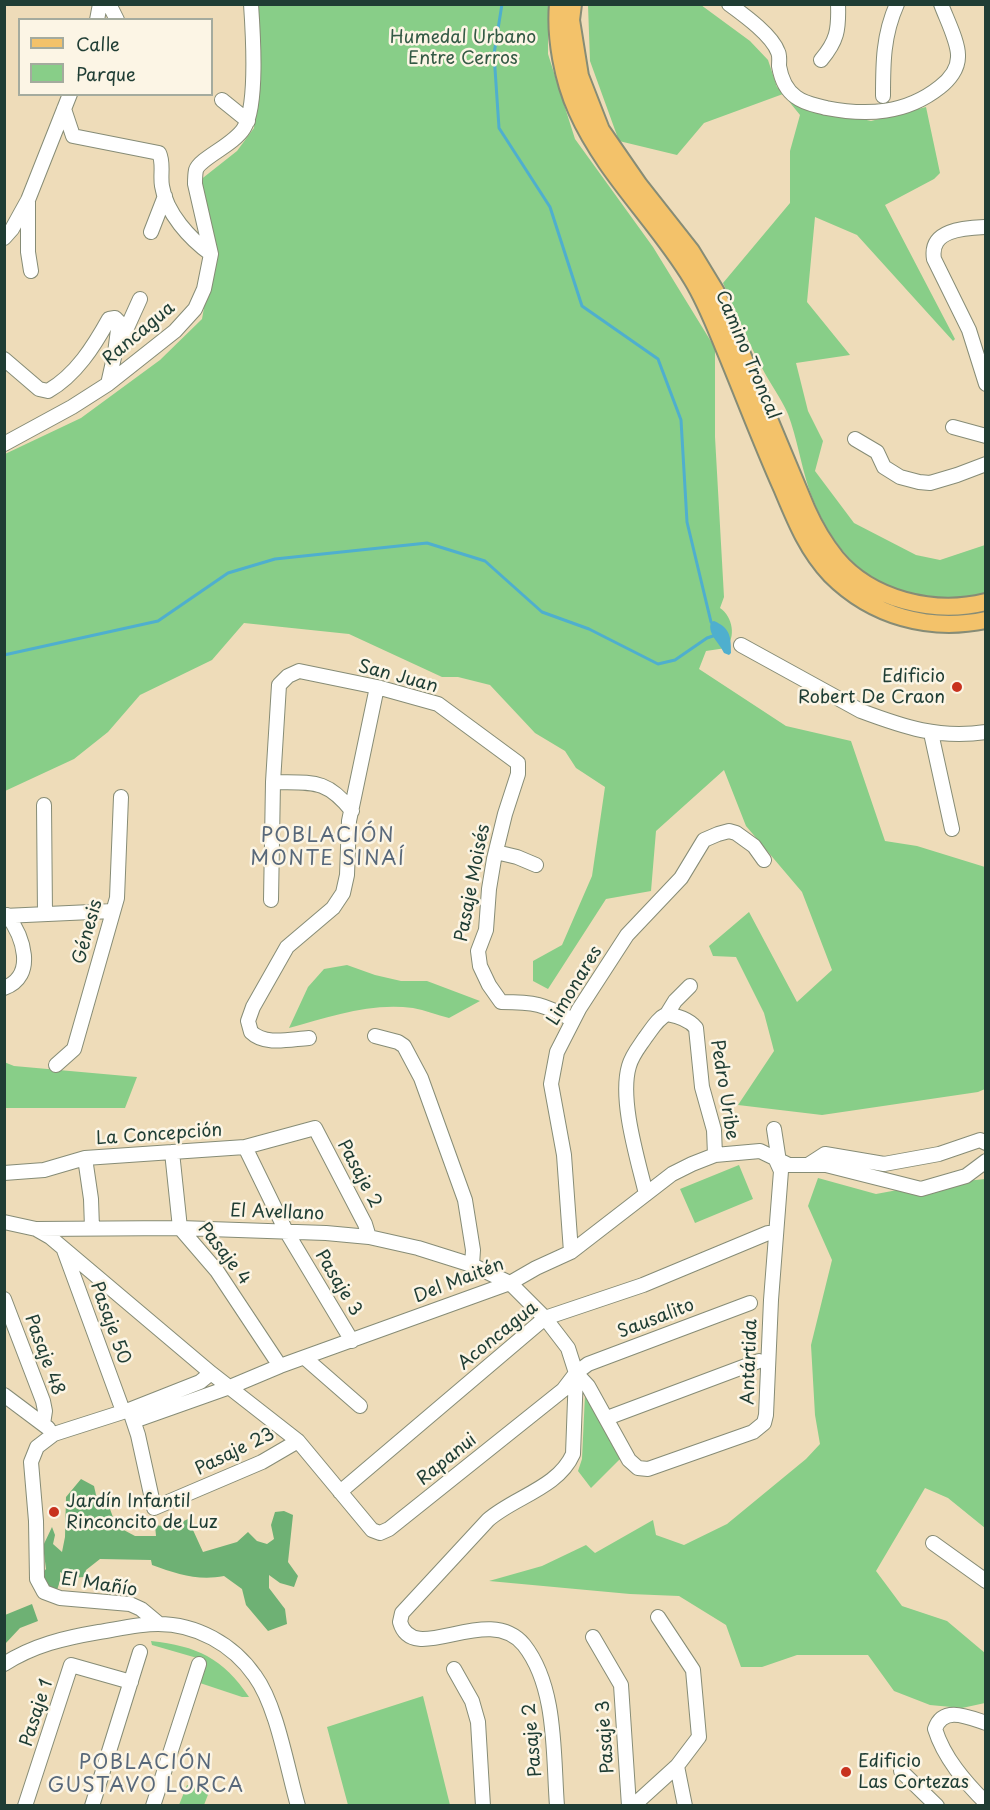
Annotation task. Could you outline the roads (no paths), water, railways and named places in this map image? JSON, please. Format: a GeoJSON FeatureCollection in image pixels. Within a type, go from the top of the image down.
{"type":"FeatureCollection","features":[{"type":"Feature","properties":{"kind":"main road","name":"Camino Troncal"},"geometry":{"type":"LineString","coordinates":[[558,4],[557,22],[560,45],[576,108],[590,138],[605,162],[677,255],[705,302],[775,474],[810,548],[842,585],[884,611],[900,617],[931,623],[961,624],[986,620]]}},
{"type":"Feature","properties":{"kind":"main road","name":"Camino Troncal"},"geometry":{"type":"LineString","coordinates":[[573,4],[571,20],[580,76],[596,119],[622,161],[691,251],[716,292],[820,538],[848,570],[872,586],[898,598],[939,607],[968,606],[986,602]]}},
{"type":"Feature","properties":{"kind":"street"},"geometry":{"type":"LineString","coordinates":[[109,4],[116,18]]}},
{"type":"Feature","properties":{"kind":"street"},"geometry":{"type":"LineString","coordinates":[[222,99],[248,121],[252,101],[251,4]]}},
{"type":"Feature","properties":{"kind":"street"},"geometry":{"type":"LineString","coordinates":[[729,4],[759,26],[778,51],[779,68],[786,88],[795,97],[807,103],[862,113],[886,112],[905,107],[928,96],[946,82],[955,69],[959,56],[941,4]]}},
{"type":"Feature","properties":{"kind":"street"},"geometry":{"type":"LineString","coordinates":[[821,60],[833,46],[839,25],[838,4]]}},
{"type":"Feature","properties":{"kind":"street"},"geometry":{"type":"LineString","coordinates":[[883,96],[883,51],[888,23],[897,4]]}},
{"type":"Feature","properties":{"kind":"street"},"geometry":{"type":"LineString","coordinates":[[4,238],[12,229],[28,200],[69,96]]}},
{"type":"Feature","properties":{"kind":"street"},"geometry":{"type":"LineString","coordinates":[[64,109],[73,136],[159,153],[162,158],[162,186],[165,196],[179,223],[194,241],[211,254]]}},
{"type":"Feature","properties":{"kind":"street","name":"Rancagua"},"geometry":{"type":"LineString","coordinates":[[4,444],[72,407],[108,384],[186,321],[195,309],[204,289],[211,254],[195,184],[195,173],[200,164],[231,143],[248,121]]}},
{"type":"Feature","properties":{"kind":"street"},"geometry":{"type":"LineString","coordinates":[[151,232],[165,196]]}},
{"type":"Feature","properties":{"kind":"street"},"geometry":{"type":"LineString","coordinates":[[28,200],[28,252],[31,271]]}},
{"type":"Feature","properties":{"kind":"street"},"geometry":{"type":"LineString","coordinates":[[986,227],[962,228],[947,233],[939,238],[933,251],[934,259],[969,330],[986,384]]}},
{"type":"Feature","properties":{"kind":"street"},"geometry":{"type":"LineString","coordinates":[[115,353],[140,299]]}},
{"type":"Feature","properties":{"kind":"street"},"geometry":{"type":"LineString","coordinates":[[4,359],[39,389],[45,391],[52,389],[89,354],[112,318],[115,318],[119,322],[108,384]]}},
{"type":"Feature","properties":{"kind":"street"},"geometry":{"type":"LineString","coordinates":[[953,427],[986,436]]}},
{"type":"Feature","properties":{"kind":"street"},"geometry":{"type":"LineString","coordinates":[[855,439],[878,452],[884,467],[900,477],[930,483],[986,464]]}},
{"type":"Feature","properties":{"kind":"street"},"geometry":{"type":"LineString","coordinates":[[741,645],[861,711],[920,731],[985,735]]}},
{"type":"Feature","properties":{"kind":"street","name":"San Juan"},"geometry":{"type":"LineString","coordinates":[[273,782],[279,685],[288,676],[299,671],[377,687],[438,704],[518,763]]}},
{"type":"Feature","properties":{"kind":"street"},"geometry":{"type":"LineString","coordinates":[[309,1038],[273,1041],[263,1039],[250,1032],[248,1021],[253,1007],[287,947],[333,908],[341,897],[346,875],[348,832],[377,687]]}},
{"type":"Feature","properties":{"kind":"street"},"geometry":{"type":"LineString","coordinates":[[932,733],[952,829]]}},
{"type":"Feature","properties":{"kind":"street","name":"Pasaje Moisés"},"geometry":{"type":"LineString","coordinates":[[518,763],[518,774],[496,852],[489,889],[486,930],[478,951],[480,966],[501,1002],[530,1002],[549,1008],[573,1020]]}},
{"type":"Feature","properties":{"kind":"street"},"geometry":{"type":"LineString","coordinates":[[271,900],[273,782],[319,783],[335,792],[352,811]]}},
{"type":"Feature","properties":{"kind":"street","name":"Génesis"},"geometry":{"type":"LineString","coordinates":[[56,1065],[74,1049],[117,898],[121,798]]}},
{"type":"Feature","properties":{"kind":"street"},"geometry":{"type":"LineString","coordinates":[[44,805],[45,914]]}},
{"type":"Feature","properties":{"kind":"street","name":"Limonares"},"geometry":{"type":"LineString","coordinates":[[571,1252],[564,1155],[551,1084],[557,1052],[573,1020],[627,935],[681,878],[704,840],[729,831],[736,832],[754,846],[764,860]]}},
{"type":"Feature","properties":{"kind":"street"},"geometry":{"type":"LineString","coordinates":[[496,852],[536,865]]}},
{"type":"Feature","properties":{"kind":"street"},"geometry":{"type":"LineString","coordinates":[[6,916],[113,911]]}},
{"type":"Feature","properties":{"kind":"street"},"geometry":{"type":"LineString","coordinates":[[4,988],[19,978],[24,960],[21,937],[6,916]]}},
{"type":"Feature","properties":{"kind":"street"},"geometry":{"type":"LineString","coordinates":[[646,1194],[628,1105],[627,1078],[636,1050],[657,1022],[667,1014],[675,1001],[690,986]]}},
{"type":"Feature","properties":{"kind":"street","name":"Pedro Uribe"},"geometry":{"type":"LineString","coordinates":[[667,1014],[679,1017],[696,1028],[702,1087],[714,1130],[715,1155]]}},
{"type":"Feature","properties":{"kind":"street"},"geometry":{"type":"LineString","coordinates":[[375,1036],[398,1042],[404,1046],[421,1078],[465,1200],[473,1250],[472,1265]]}},
{"type":"Feature","properties":{"kind":"street","name":"La Concepción"},"geometry":{"type":"LineString","coordinates":[[4,1173],[44,1170],[85,1158],[245,1147],[315,1128]]}},
{"type":"Feature","properties":{"kind":"street","name":"Pasaje 2"},"geometry":{"type":"LineString","coordinates":[[315,1128],[365,1224],[369,1237]]}},
{"type":"Feature","properties":{"kind":"street","name":"Antártida"},"geometry":{"type":"LineString","coordinates":[[576,1372],[588,1386],[629,1460],[633,1465],[643,1469],[728,1442],[759,1429],[764,1423],[781,1171],[777,1160],[774,1129]]}},
{"type":"Feature","properties":{"kind":"street"},"geometry":{"type":"LineString","coordinates":[[808,1165],[825,1154],[884,1164],[939,1154],[980,1140],[986,1143]]}},
{"type":"Feature","properties":{"kind":"street","name":"Pasaje 3"},"geometry":{"type":"LineString","coordinates":[[245,1147],[286,1231],[352,1341]]}},
{"type":"Feature","properties":{"kind":"street","name":"Del Maitén"},"geometry":{"type":"LineString","coordinates":[[54,1434],[231,1387],[280,1366],[510,1283],[571,1252],[672,1174],[715,1155],[760,1151],[789,1165],[826,1165],[921,1189],[966,1176],[986,1161]]}},
{"type":"Feature","properties":{"kind":"street","name":"Pasaje 4"},"geometry":{"type":"LineString","coordinates":[[172,1152],[180,1228],[217,1271],[280,1366]]}},
{"type":"Feature","properties":{"kind":"street"},"geometry":{"type":"LineString","coordinates":[[85,1158],[91,1199],[92,1228]]}},
{"type":"Feature","properties":{"kind":"street","name":"El Avellano"},"geometry":{"type":"LineString","coordinates":[[4,1222],[36,1229],[180,1228],[286,1231],[369,1237],[418,1248],[472,1265],[510,1283],[545,1318],[568,1348],[576,1372]]}},
{"type":"Feature","properties":{"kind":"street","name":"El Avellano"},"geometry":{"type":"LineString","coordinates":[[36,1229],[63,1248],[211,1372],[298,1441]]}},
{"type":"Feature","properties":{"kind":"street","name":"Aconcagua"},"geometry":{"type":"LineString","coordinates":[[340,1492],[545,1318],[643,1285],[768,1233],[775,1234]]}},
{"type":"Feature","properties":{"kind":"street","name":"Pasaje 50"},"geometry":{"type":"LineString","coordinates":[[63,1248],[129,1414],[154,1508]]}},
{"type":"Feature","properties":{"kind":"street","name":"Pasaje 48"},"geometry":{"type":"LineString","coordinates":[[4,1299],[43,1401],[45,1411],[43,1424]]}},
{"type":"Feature","properties":{"kind":"street","name":"Sausalito"},"geometry":{"type":"LineString","coordinates":[[576,1372],[599,1360],[750,1303]]}},
{"type":"Feature","properties":{"kind":"street"},"geometry":{"type":"LineString","coordinates":[[305,1358],[360,1406]]}},
{"type":"Feature","properties":{"kind":"street"},"geometry":{"type":"LineString","coordinates":[[607,1418],[759,1361]]}},
{"type":"Feature","properties":{"kind":"street","name":"Del Maitén"},"geometry":{"type":"LineString","coordinates":[[129,1414],[200,1382],[211,1372]]}},
{"type":"Feature","properties":{"kind":"street","name":"Pasaje 2"},"geometry":{"type":"LineString","coordinates":[[557,1806],[547,1694],[534,1661],[523,1645],[509,1635],[487,1629],[474,1629],[419,1640],[406,1634],[400,1622],[402,1613],[496,1513],[545,1484],[567,1466],[573,1454],[576,1372]]}},
{"type":"Feature","properties":{"kind":"street","name":"Rapanui"},"geometry":{"type":"LineString","coordinates":[[298,1441],[372,1530],[380,1533],[389,1529],[563,1389],[576,1372]]}},
{"type":"Feature","properties":{"kind":"street"},"geometry":{"type":"LineString","coordinates":[[4,1395],[54,1434]]}},
{"type":"Feature","properties":{"kind":"street","name":"El Mañío"},"geometry":{"type":"LineString","coordinates":[[54,1434],[38,1448],[31,1462],[39,1584],[44,1592],[60,1598],[130,1604],[141,1609],[159,1624]]}},
{"type":"Feature","properties":{"kind":"street","name":"Pasaje 23"},"geometry":{"type":"LineString","coordinates":[[154,1508],[262,1462],[298,1441]]}},
{"type":"Feature","properties":{"kind":"street"},"geometry":{"type":"LineString","coordinates":[[933,1543],[986,1581]]}},
{"type":"Feature","properties":{"kind":"street"},"geometry":{"type":"LineString","coordinates":[[631,1806],[650,1792],[677,1766],[699,1737],[693,1670],[658,1617]]}},
{"type":"Feature","properties":{"kind":"street"},"geometry":{"type":"LineString","coordinates":[[4,1664],[22,1653],[56,1641],[123,1628],[159,1624],[205,1634],[224,1644],[243,1660],[256,1677],[267,1698],[298,1806]]}},
{"type":"Feature","properties":{"kind":"street","name":"Pasaje 3"},"geometry":{"type":"LineString","coordinates":[[593,1637],[621,1685],[631,1806]]}},
{"type":"Feature","properties":{"kind":"street"},"geometry":{"type":"LineString","coordinates":[[92,1806],[140,1652]]}},
{"type":"Feature","properties":{"kind":"street"},"geometry":{"type":"LineString","coordinates":[[153,1806],[199,1664]]}},
{"type":"Feature","properties":{"kind":"street","name":"Pasaje 1"},"geometry":{"type":"LineString","coordinates":[[25,1806],[71,1665],[131,1682]]}},
{"type":"Feature","properties":{"kind":"street"},"geometry":{"type":"LineString","coordinates":[[454,1669],[472,1701],[478,1722],[483,1806]]}},
{"type":"Feature","properties":{"kind":"street"},"geometry":{"type":"LineString","coordinates":[[986,1723],[956,1714],[947,1714],[941,1717],[935,1729],[945,1752],[986,1803]]}},
{"type":"Feature","properties":{"kind":"street"},"geometry":{"type":"LineString","coordinates":[[677,1766],[685,1806]]}},
{"type":"Feature","properties":{"kind":"street"},"geometry":{"type":"LineString","coordinates":[[901,1771],[937,1806]]}},
{"type":"Feature","properties":{"kind":"water"},"geometry":{"type":"Polygon","coordinates":[[[714,621],[726,630],[730,637],[731,653],[729,655],[724,653],[712,634],[710,626],[714,621]]]}},
{"type":"Feature","properties":{"kind":"waterway"},"geometry":{"type":"LineString","coordinates":[[502,4],[494,54],[499,128],[550,207],[582,306],[658,359],[681,420],[687,522],[711,622]]}},
{"type":"Feature","properties":{"kind":"waterway"},"geometry":{"type":"LineString","coordinates":[[4,655],[158,621],[228,573],[275,559],[427,543],[485,561],[542,612],[589,629],[658,664],[675,660],[707,638],[716,635]]}},
{"type":"Feature","properties":{"kind":"place","name":"Edificio Robert De Craon"},"geometry":{"type":"Point","coordinates":[957,687]}},
{"type":"Feature","properties":{"kind":"place","name":"Jardín Infantil Rinconcito de Luz"},"geometry":{"type":"Point","coordinates":[54,1512]}},
{"type":"Feature","properties":{"kind":"place","name":"Edificio Las Cortezas"},"geometry":{"type":"Point","coordinates":[846,1772]}},
{"type":"Feature","properties":{"kind":"district","name":"POBLACIÓN MONTE SINAÍ"},"geometry":{"type":"Point","coordinates":[328,848]}},
{"type":"Feature","properties":{"kind":"district","name":"POBLACIÓN GUSTAVO LORCA"},"geometry":{"type":"Point","coordinates":[146,1774]}},
{"type":"Feature","properties":{"kind":"park label","name":"Humedal Urbano Entre Cerros"},"geometry":{"type":"Point","coordinates":[463,48]}}]}
